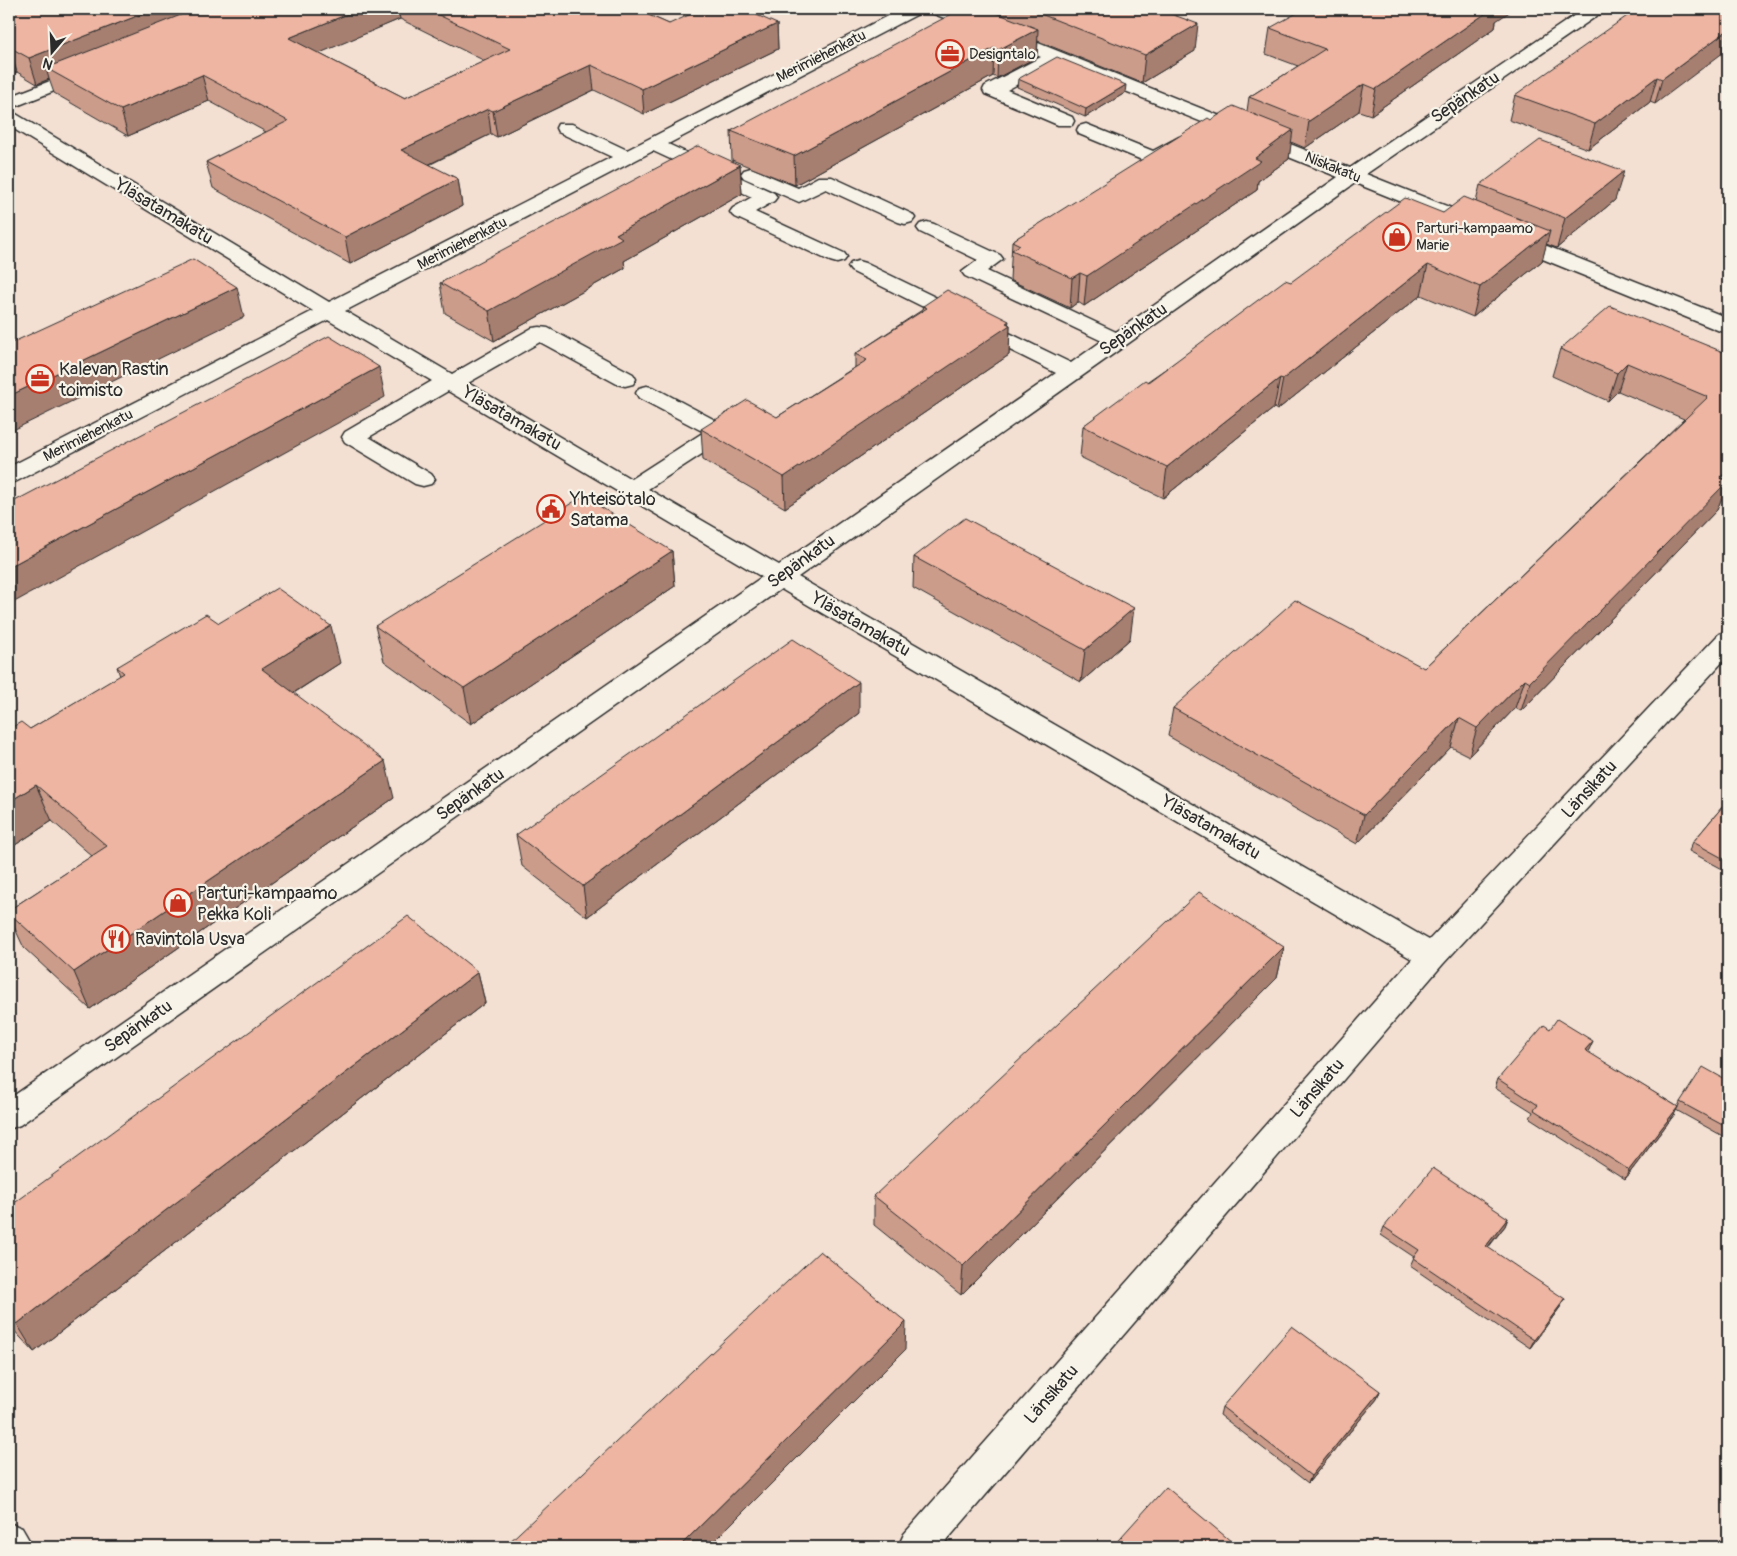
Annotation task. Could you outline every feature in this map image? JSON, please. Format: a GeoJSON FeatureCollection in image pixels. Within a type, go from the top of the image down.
{"type":"FeatureCollection","features":[{"type":"Feature","properties":{"kind":"street","name":"Merimiehenkatu"},"geometry":{"type":"LineString","coordinates":[[9,476],[914,9]]}},
{"type":"Feature","properties":{"kind":"street","name":"Niskakatu"},"geometry":{"type":"LineString","coordinates":[[938,9],[1055,56],[1202,129],[1353,175],[1728,326]]}},
{"type":"Feature","properties":{"kind":"street","name":"Sepänkatu"},"geometry":{"type":"LineString","coordinates":[[9,1116],[1353,175],[1596,9]]}},
{"type":"Feature","properties":{"kind":"street"},"geometry":{"type":"LineString","coordinates":[[1055,56],[992,90],[1065,121]]}},
{"type":"Feature","properties":{"kind":"street"},"geometry":{"type":"LineString","coordinates":[[9,103],[98,67]]}},
{"type":"Feature","properties":{"kind":"street","name":"Yläsatamakatu"},"geometry":{"type":"LineString","coordinates":[[9,118],[329,311],[780,577],[1432,956]]}},
{"type":"Feature","properties":{"kind":"street"},"geometry":{"type":"LineString","coordinates":[[565,128],[627,157]]}},
{"type":"Feature","properties":{"kind":"street"},"geometry":{"type":"LineString","coordinates":[[1086,130],[1154,159],[1202,129]]}},
{"type":"Feature","properties":{"kind":"street"},"geometry":{"type":"LineString","coordinates":[[661,140],[799,196],[826,181],[905,218]]}},
{"type":"Feature","properties":{"kind":"street"},"geometry":{"type":"LineString","coordinates":[[661,140],[767,196],[740,212],[837,257]]}},
{"type":"Feature","properties":{"kind":"street"},"geometry":{"type":"LineString","coordinates":[[927,228],[993,258],[972,272],[1117,340]]}},
{"type":"Feature","properties":{"kind":"street"},"geometry":{"type":"LineString","coordinates":[[858,266],[1071,372]]}},
{"type":"Feature","properties":{"kind":"street"},"geometry":{"type":"LineString","coordinates":[[422,479],[353,437],[540,333],[625,380]]}},
{"type":"Feature","properties":{"kind":"street"},"geometry":{"type":"LineString","coordinates":[[632,489],[720,432],[647,393]]}},
{"type":"Feature","properties":{"kind":"street","name":"Länsikatu"},"geometry":{"type":"LineString","coordinates":[[916,1547],[1432,956],[1728,640]]}},
{"type":"Feature","properties":{"kind":"street"},"geometry":{"type":"LineString","coordinates":[[9,1542],[14,1547]]}},
{"type":"Feature","properties":{"kind":"building"},"geometry":{"type":"Polygon","coordinates":[[[9,9],[155,9],[29,58],[9,47],[9,9]]]}},
{"type":"Feature","properties":{"kind":"building"},"geometry":{"type":"Polygon","coordinates":[[[196,9],[360,9],[289,38],[405,98],[510,49],[426,9],[635,9],[669,24],[702,9],[743,9],[777,24],[642,89],[591,65],[493,111],[488,109],[401,150],[458,179],[345,237],[206,162],[288,121],[202,75],[121,110],[46,68],[196,9]]]}},
{"type":"Feature","properties":{"kind":"building"},"geometry":{"type":"Polygon","coordinates":[[[961,9],[986,9],[1038,29],[998,50],[994,48],[794,156],[731,131],[961,9]]]}},
{"type":"Feature","properties":{"kind":"building"},"geometry":{"type":"Polygon","coordinates":[[[1028,9],[1158,9],[1198,24],[1145,55],[1028,9]]]}},
{"type":"Feature","properties":{"kind":"building"},"geometry":{"type":"Polygon","coordinates":[[[1304,9],[1492,9],[1376,89],[1364,84],[1309,121],[1249,97],[1325,49],[1270,28],[1304,9]]]}},
{"type":"Feature","properties":{"kind":"building"},"geometry":{"type":"Polygon","coordinates":[[[1637,9],[1728,9],[1728,30],[1662,79],[1657,77],[1595,124],[1515,95],[1637,9]]]}},
{"type":"Feature","properties":{"kind":"building"},"geometry":{"type":"Polygon","coordinates":[[[1057,57],[1126,85],[1086,109],[1018,79],[1057,57]]]}},
{"type":"Feature","properties":{"kind":"building"},"geometry":{"type":"Polygon","coordinates":[[[1233,106],[1293,130],[1255,158],[1261,161],[1087,276],[1080,273],[1072,278],[1012,250],[1020,245],[1012,241],[1208,118],[1211,120],[1233,106]]]}},
{"type":"Feature","properties":{"kind":"building"},"geometry":{"type":"Polygon","coordinates":[[[1540,140],[1624,171],[1565,218],[1480,185],[1540,140]]]}},
{"type":"Feature","properties":{"kind":"building"},"geometry":{"type":"Polygon","coordinates":[[[698,146],[740,165],[616,234],[622,238],[489,311],[440,283],[698,146]]]}},
{"type":"Feature","properties":{"kind":"building"},"geometry":{"type":"Polygon","coordinates":[[[1464,197],[1550,231],[1480,287],[1428,265],[1167,467],[1083,426],[1145,380],[1148,382],[1285,280],[1291,282],[1405,198],[1443,213],[1464,197]]]}},
{"type":"Feature","properties":{"kind":"building"},"geometry":{"type":"Polygon","coordinates":[[[193,259],[237,287],[9,396],[9,344],[193,259]]]}},
{"type":"Feature","properties":{"kind":"building"},"geometry":{"type":"Polygon","coordinates":[[[947,290],[1009,321],[1006,323],[1010,325],[784,477],[701,429],[747,400],[777,417],[867,360],[855,354],[927,308],[923,306],[947,290]]]}},
{"type":"Feature","properties":{"kind":"building"},"geometry":{"type":"Polygon","coordinates":[[[1610,306],[1728,354],[1728,469],[1720,478],[1728,481],[1530,682],[1525,679],[1477,728],[1459,718],[1364,815],[1173,708],[1295,600],[1424,668],[1708,397],[1627,363],[1617,373],[1560,349],[1610,306]]]}},
{"type":"Feature","properties":{"kind":"building"},"geometry":{"type":"Polygon","coordinates":[[[329,336],[379,367],[9,567],[9,504],[329,336]]]}},
{"type":"Feature","properties":{"kind":"building"},"geometry":{"type":"Polygon","coordinates":[[[583,496],[672,551],[464,688],[375,626],[583,496]]]}},
{"type":"Feature","properties":{"kind":"building"},"geometry":{"type":"Polygon","coordinates":[[[965,518],[1134,608],[1085,650],[914,557],[965,518]]]}},
{"type":"Feature","properties":{"kind":"building"},"geometry":{"type":"Polygon","coordinates":[[[277,588],[331,626],[262,669],[385,761],[74,972],[9,913],[9,910],[107,846],[36,785],[9,802],[9,729],[21,722],[30,729],[124,673],[117,667],[206,614],[219,623],[277,588]]]}},
{"type":"Feature","properties":{"kind":"building"},"geometry":{"type":"Polygon","coordinates":[[[793,639],[859,682],[583,886],[516,835],[793,639]]]}},
{"type":"Feature","properties":{"kind":"building"},"geometry":{"type":"Polygon","coordinates":[[[1728,800],[1728,861],[1693,842],[1728,800]]]}},
{"type":"Feature","properties":{"kind":"building"},"geometry":{"type":"Polygon","coordinates":[[[1199,892],[1284,947],[963,1266],[874,1196],[1199,892]]]}},
{"type":"Feature","properties":{"kind":"building"},"geometry":{"type":"Polygon","coordinates":[[[408,916],[478,972],[17,1324],[9,1315],[9,1207],[408,916]]]}},
{"type":"Feature","properties":{"kind":"building"},"geometry":{"type":"Polygon","coordinates":[[[1557,1019],[1593,1041],[1585,1050],[1678,1107],[1629,1170],[1534,1110],[1538,1105],[1498,1079],[1544,1025],[1550,1029],[1557,1019]]]}},
{"type":"Feature","properties":{"kind":"building"},"geometry":{"type":"Polygon","coordinates":[[[1703,1067],[1728,1081],[1728,1128],[1680,1102],[1703,1067]]]}},
{"type":"Feature","properties":{"kind":"building"},"geometry":{"type":"Polygon","coordinates":[[[1433,1168],[1508,1218],[1486,1246],[1565,1299],[1534,1340],[1413,1258],[1419,1250],[1384,1227],[1433,1168]]]}},
{"type":"Feature","properties":{"kind":"building"},"geometry":{"type":"Polygon","coordinates":[[[820,1251],[906,1322],[679,1547],[504,1547],[820,1251]]]}},
{"type":"Feature","properties":{"kind":"building"},"geometry":{"type":"Polygon","coordinates":[[[1292,1326],[1380,1391],[1311,1476],[1222,1407],[1292,1326]]]}},
{"type":"Feature","properties":{"kind":"building"},"geometry":{"type":"Polygon","coordinates":[[[1166,1487],[1238,1547],[1112,1547],[1166,1487]]]}},
{"type":"Feature","properties":{"kind":"place","name":"Designtalo"},"geometry":{"type":"Point","coordinates":[950,54]}},
{"type":"Feature","properties":{"kind":"place","name":"Parturi-kampaamo Marie"},"geometry":{"type":"Point","coordinates":[1397,237]}},
{"type":"Feature","properties":{"kind":"place","name":"Kalevan Rastin toimisto"},"geometry":{"type":"Point","coordinates":[40,379]}},
{"type":"Feature","properties":{"kind":"place","name":"Yhteisötalo Satama"},"geometry":{"type":"Point","coordinates":[551,509]}},
{"type":"Feature","properties":{"kind":"place","name":"Parturi-kampaamo Pekka Koli"},"geometry":{"type":"Point","coordinates":[178,903]}},
{"type":"Feature","properties":{"kind":"place","name":"Ravintola Usva"},"geometry":{"type":"Point","coordinates":[116,939]}}]}
